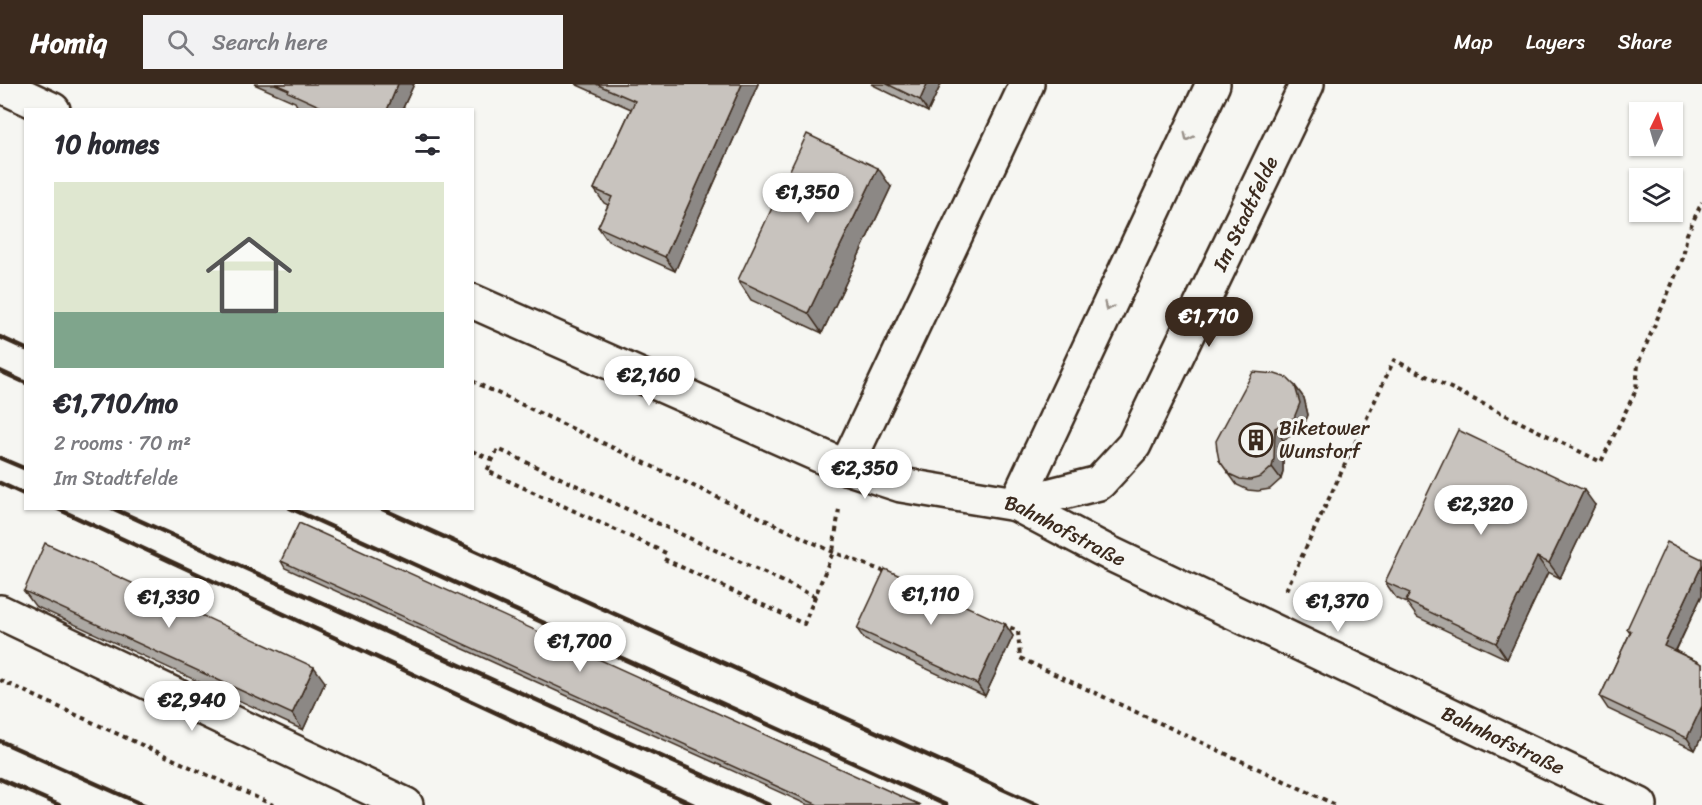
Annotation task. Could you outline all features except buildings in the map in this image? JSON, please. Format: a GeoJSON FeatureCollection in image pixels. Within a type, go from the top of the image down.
{"type":"FeatureCollection","features":[{"type":"Feature","properties":{"kind":"street"},"geometry":{"type":"LineString","coordinates":[[846,467],[1027,84]]}},
{"type":"Feature","properties":{"kind":"street"},"geometry":{"type":"LineString","coordinates":[[1016,504],[1213,84]]}},
{"type":"Feature","properties":{"kind":"street","name":"Im Stadtfelde"},"geometry":{"type":"LineString","coordinates":[[1016,504],[1099,483],[1134,445],[1307,84]]}},
{"type":"Feature","properties":{"kind":"street"},"geometry":{"type":"LineString","coordinates":[[0,85],[49,108]]}},
{"type":"Feature","properties":{"kind":"street","name":"Bahnhofstraße"},"geometry":{"type":"LineString","coordinates":[[474,302],[846,467],[900,485],[1016,504],[1111,554],[1640,805]]}},
{"type":"Feature","properties":{"kind":"street"},"geometry":{"type":"LineString","coordinates":[[0,612],[406,805]]}},
{"type":"Feature","properties":{"kind":"path"},"geometry":{"type":"LineString","coordinates":[[1268,628],[1394,360],[1601,462],[1636,390],[1638,364],[1683,258],[1687,234],[1702,202]]}},
{"type":"Feature","properties":{"kind":"path"},"geometry":{"type":"LineString","coordinates":[[474,382],[832,552],[896,576]]}},
{"type":"Feature","properties":{"kind":"path"},"geometry":{"type":"LineString","coordinates":[[666,553],[487,471],[498,449],[816,597]]}},
{"type":"Feature","properties":{"kind":"path"},"geometry":{"type":"LineString","coordinates":[[474,452],[493,460]]}},
{"type":"Feature","properties":{"kind":"path"},"geometry":{"type":"LineString","coordinates":[[664,559],[804,624],[832,552],[846,467]]}},
{"type":"Feature","properties":{"kind":"path"},"geometry":{"type":"LineString","coordinates":[[998,622],[1018,631],[1020,658],[1336,805]]}},
{"type":"Feature","properties":{"kind":"path"},"geometry":{"type":"LineString","coordinates":[[0,680],[273,805]]}},
{"type":"Feature","properties":{"kind":"railway"},"geometry":{"type":"LineString","coordinates":[[0,337],[24,348]]}},
{"type":"Feature","properties":{"kind":"railway"},"geometry":{"type":"LineString","coordinates":[[0,371],[24,382]]}},
{"type":"Feature","properties":{"kind":"railway"},"geometry":{"type":"LineString","coordinates":[[0,458],[24,468]]}},
{"type":"Feature","properties":{"kind":"railway"},"geometry":{"type":"LineString","coordinates":[[0,483],[24,494]]}},
{"type":"Feature","properties":{"kind":"railway"},"geometry":{"type":"LineString","coordinates":[[60,510],[694,805]]}},
{"type":"Feature","properties":{"kind":"railway"},"geometry":{"type":"LineString","coordinates":[[116,510],[769,805]]}},
{"type":"Feature","properties":{"kind":"railway"},"geometry":{"type":"LineString","coordinates":[[294,510],[946,805]]}},
{"type":"Feature","properties":{"kind":"railway"},"geometry":{"type":"LineString","coordinates":[[384,510],[1038,805]]}},
{"type":"Feature","properties":{"kind":"railway"},"geometry":{"type":"LineString","coordinates":[[0,741],[144,805]]}},
{"type":"Feature","properties":{"kind":"railway"},"geometry":{"type":"LineString","coordinates":[[0,779],[59,805]]}},
{"type":"Feature","properties":{"kind":"place","name":"Biketower Wunstorf"},"geometry":{"type":"Point","coordinates":[1256,440]}}]}
